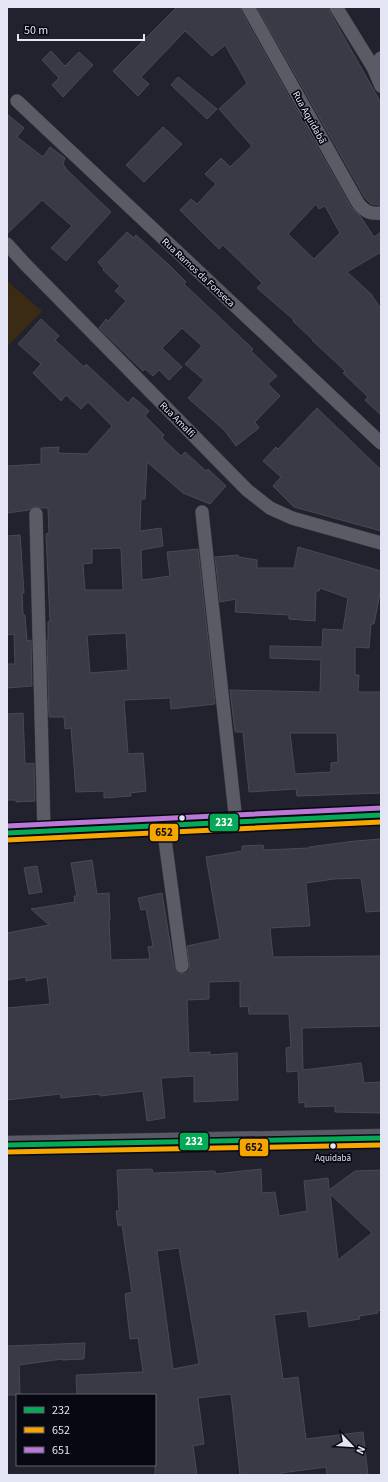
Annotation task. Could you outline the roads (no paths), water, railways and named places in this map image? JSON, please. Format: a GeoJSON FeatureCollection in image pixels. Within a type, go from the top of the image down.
{"type":"FeatureCollection","features":[{"type":"Feature","properties":{"kind":"street","name":"Rua Aquidabã"},"geometry":{"type":"LineString","coordinates":[[248,7],[358,203],[367,212],[373,214],[381,213]]}},
{"type":"Feature","properties":{"kind":"street"},"geometry":{"type":"LineString","coordinates":[[336,7],[377,63],[381,86]]}},
{"type":"Feature","properties":{"kind":"street","name":"Rua Ramos da Fonseca"},"geometry":{"type":"LineString","coordinates":[[17,101],[381,443]]}},
{"type":"Feature","properties":{"kind":"street","name":"Rua Amalfi"},"geometry":{"type":"LineString","coordinates":[[7,244],[24,264],[247,490],[270,508],[292,518],[381,542]]}},
{"type":"Feature","properties":{"kind":"street"},"geometry":{"type":"LineString","coordinates":[[202,512],[236,822]]}},
{"type":"Feature","properties":{"kind":"street"},"geometry":{"type":"LineString","coordinates":[[36,514],[44,832]]}},
{"type":"Feature","properties":{"kind":"street"},"geometry":{"type":"LineString","coordinates":[[7,833],[381,815]]}},
{"type":"Feature","properties":{"kind":"street"},"geometry":{"type":"LineString","coordinates":[[164,825],[182,966]]}},
{"type":"Feature","properties":{"kind":"street"},"geometry":{"type":"LineString","coordinates":[[7,1145],[381,1138]]}},
{"type":"Feature","properties":{"kind":"place","name":"Aquidabã"},"geometry":{"type":"Point","coordinates":[333,1146]}}]}
